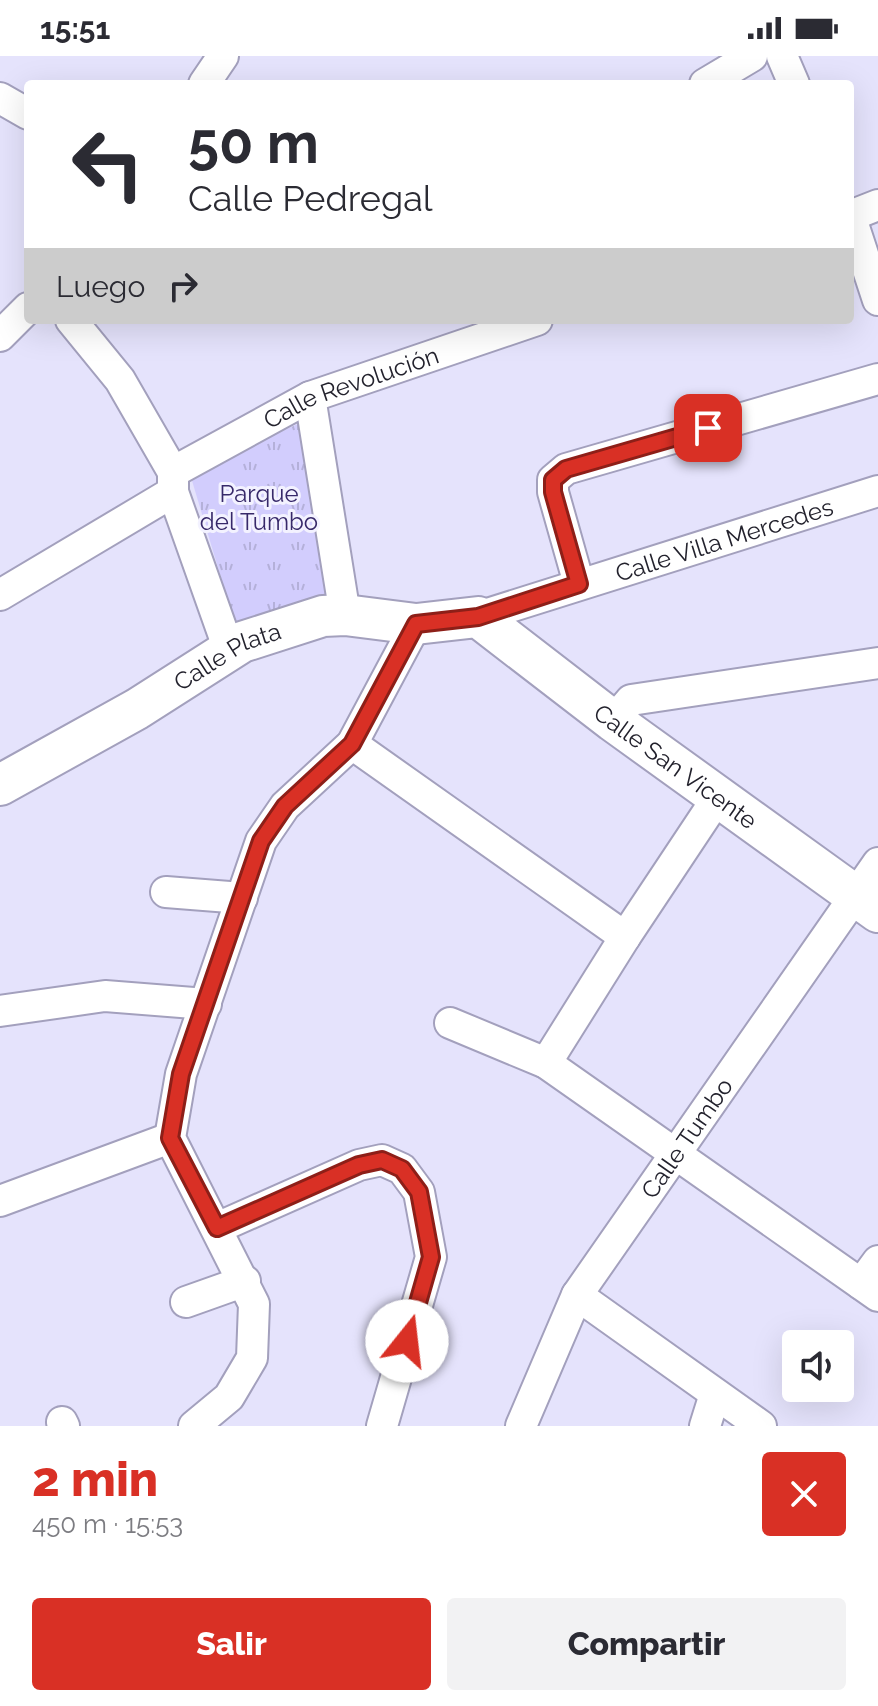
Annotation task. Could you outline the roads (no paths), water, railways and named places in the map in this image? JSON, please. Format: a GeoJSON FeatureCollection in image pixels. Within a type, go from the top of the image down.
{"type":"FeatureCollection","features":[{"type":"Feature","properties":{"kind":"main road","name":"Calle Plata"},"geometry":{"type":"LineString","coordinates":[[0,785],[137,709],[242,642],[323,616],[345,615],[416,624],[478,617]]}},
{"type":"Feature","properties":{"kind":"main road","name":"Calle San Vicente"},"geometry":{"type":"LineString","coordinates":[[478,617],[613,721],[866,904]]}},
{"type":"Feature","properties":{"kind":"street"},"geometry":{"type":"LineString","coordinates":[[207,80],[223,56]]}},
{"type":"Feature","properties":{"kind":"street"},"geometry":{"type":"LineString","coordinates":[[712,80],[752,56]]}},
{"type":"Feature","properties":{"kind":"street"},"geometry":{"type":"LineString","coordinates":[[782,56],[792,80]]}},
{"type":"Feature","properties":{"kind":"street"},"geometry":{"type":"LineString","coordinates":[[0,98],[24,112]]}},
{"type":"Feature","properties":{"kind":"street"},"geometry":{"type":"LineString","coordinates":[[854,214],[878,205]]}},
{"type":"Feature","properties":{"kind":"street"},"geometry":{"type":"LineString","coordinates":[[854,227],[878,300]]}},
{"type":"Feature","properties":{"kind":"street"},"geometry":{"type":"LineString","coordinates":[[0,336],[24,312]]}},
{"type":"Feature","properties":{"kind":"street"},"geometry":{"type":"LineString","coordinates":[[74,324],[120,380],[173,482],[229,650]]}},
{"type":"Feature","properties":{"kind":"street","name":"Calle Revolución"},"geometry":{"type":"LineString","coordinates":[[0,595],[310,397],[525,324]]}},
{"type":"Feature","properties":{"kind":"street"},"geometry":{"type":"LineString","coordinates":[[579,584],[553,492],[553,480],[566,469],[878,379]]}},
{"type":"Feature","properties":{"kind":"street"},"geometry":{"type":"LineString","coordinates":[[310,397],[345,615]]}},
{"type":"Feature","properties":{"kind":"street","name":"Calle Villa Mercedes"},"geometry":{"type":"LineString","coordinates":[[478,617],[878,491]]}},
{"type":"Feature","properties":{"kind":"street"},"geometry":{"type":"LineString","coordinates":[[194,1426],[229,1397],[252,1358],[254,1304],[170,1138],[181,1074],[261,841],[285,806],[352,744],[416,624]]}},
{"type":"Feature","properties":{"kind":"street"},"geometry":{"type":"LineString","coordinates":[[613,721],[631,700],[878,663]]}},
{"type":"Feature","properties":{"kind":"street"},"geometry":{"type":"LineString","coordinates":[[352,744],[625,937]]}},
{"type":"Feature","properties":{"kind":"street"},"geometry":{"type":"LineString","coordinates":[[546,1063],[718,797]]}},
{"type":"Feature","properties":{"kind":"street","name":"Calle Tumbo"},"geometry":{"type":"LineString","coordinates":[[521,1426],[577,1295],[677,1154],[866,904],[878,863]]}},
{"type":"Feature","properties":{"kind":"street"},"geometry":{"type":"LineString","coordinates":[[166,892],[242,898]]}},
{"type":"Feature","properties":{"kind":"street"},"geometry":{"type":"LineString","coordinates":[[0,1011],[105,996],[206,1004]]}},
{"type":"Feature","properties":{"kind":"street"},"geometry":{"type":"LineString","coordinates":[[450,1023],[546,1063],[677,1154],[872,1280]]}},
{"type":"Feature","properties":{"kind":"street"},"geometry":{"type":"LineString","coordinates":[[0,1201],[170,1138]]}},
{"type":"Feature","properties":{"kind":"street"},"geometry":{"type":"LineString","coordinates":[[217,1228],[359,1165],[382,1160],[402,1169],[419,1192],[431,1257],[384,1426]]}},
{"type":"Feature","properties":{"kind":"street"},"geometry":{"type":"LineString","coordinates":[[186,1302],[245,1281]]}},
{"type":"Feature","properties":{"kind":"street"},"geometry":{"type":"LineString","coordinates":[[577,1295],[761,1426]]}},
{"type":"Feature","properties":{"kind":"street"},"geometry":{"type":"LineString","coordinates":[[705,1426],[715,1394]]}},
{"type":"Feature","properties":{"kind":"park label","name":"Parque del Tumbo"},"geometry":{"type":"Point","coordinates":[259,507]}}]}
